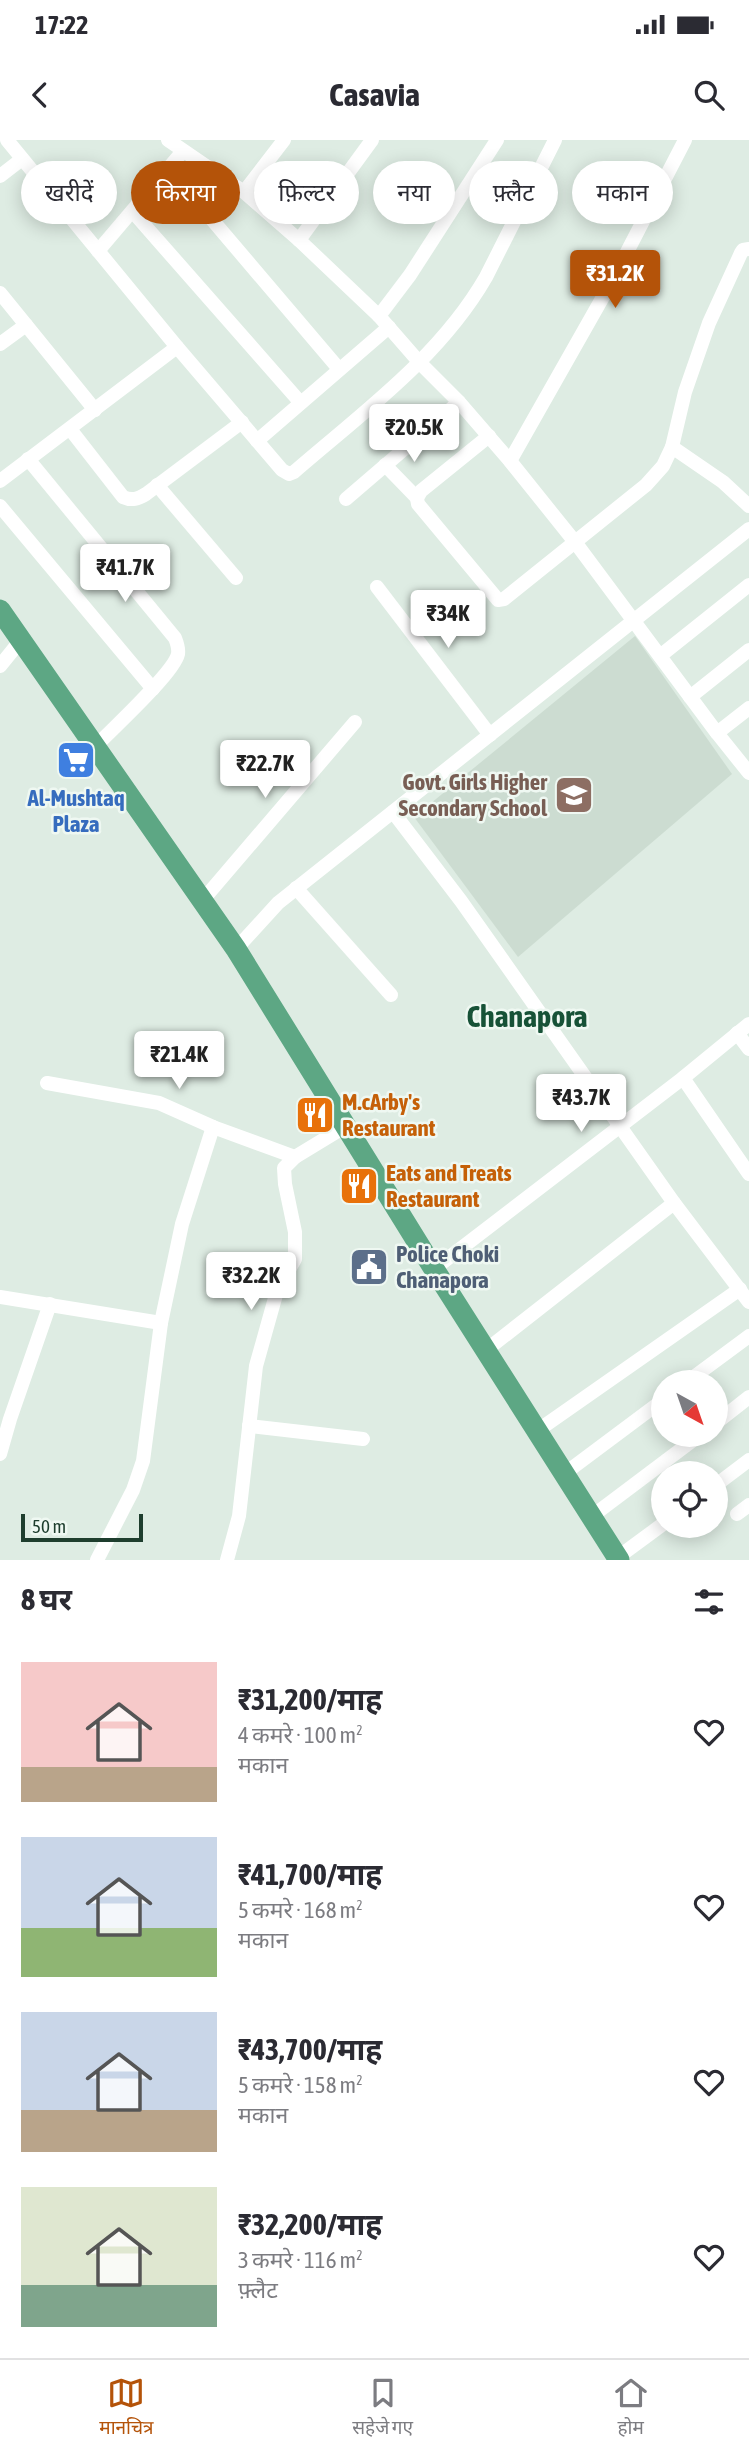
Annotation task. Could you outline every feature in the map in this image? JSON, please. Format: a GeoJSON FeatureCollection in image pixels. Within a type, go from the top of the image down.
{"type":"FeatureCollection","features":[{"type":"Feature","properties":{"kind":"main road"},"geometry":{"type":"LineString","coordinates":[[0,610],[236,949],[433,1269],[618,1559]]}},
{"type":"Feature","properties":{"kind":"street"},"geometry":{"type":"LineString","coordinates":[[7,140],[177,347],[282,470],[289,474],[420,363],[474,297],[555,140]]}},
{"type":"Feature","properties":{"kind":"street"},"geometry":{"type":"LineString","coordinates":[[168,140],[244,192],[299,240],[379,316],[459,402],[575,542],[717,733],[748,768]]}},
{"type":"Feature","properties":{"kind":"street"},"geometry":{"type":"LineString","coordinates":[[244,192],[284,140]]}},
{"type":"Feature","properties":{"kind":"street"},"geometry":{"type":"LineString","coordinates":[[299,240],[372,140]]}},
{"type":"Feature","properties":{"kind":"street"},"geometry":{"type":"LineString","coordinates":[[379,316],[425,253],[497,140]]}},
{"type":"Feature","properties":{"kind":"street"},"geometry":{"type":"LineString","coordinates":[[510,461],[612,281],[685,140]]}},
{"type":"Feature","properties":{"kind":"street"},"geometry":{"type":"LineString","coordinates":[[175,161],[183,151]]}},
{"type":"Feature","properties":{"kind":"street"},"geometry":{"type":"LineString","coordinates":[[0,176],[22,159]]}},
{"type":"Feature","properties":{"kind":"street"},"geometry":{"type":"LineString","coordinates":[[98,251],[131,214]]}},
{"type":"Feature","properties":{"kind":"street"},"geometry":{"type":"LineString","coordinates":[[144,224],[300,402]]}},
{"type":"Feature","properties":{"kind":"street"},"geometry":{"type":"LineString","coordinates":[[216,224],[339,369]]}},
{"type":"Feature","properties":{"kind":"street"},"geometry":{"type":"LineString","coordinates":[[386,465],[498,600],[504,599],[646,485],[663,466],[672,447],[685,392],[709,323],[741,253],[749,249]]}},
{"type":"Feature","properties":{"kind":"street"},"geometry":{"type":"LineString","coordinates":[[0,293],[95,410]]}},
{"type":"Feature","properties":{"kind":"street"},"geometry":{"type":"LineString","coordinates":[[0,344],[26,325]]}},
{"type":"Feature","properties":{"kind":"street"},"geometry":{"type":"LineString","coordinates":[[257,441],[389,327]]}},
{"type":"Feature","properties":{"kind":"street"},"geometry":{"type":"LineString","coordinates":[[0,481],[177,347]]}},
{"type":"Feature","properties":{"kind":"street"},"geometry":{"type":"LineString","coordinates":[[346,499],[459,402]]}},
{"type":"Feature","properties":{"kind":"street"},"geometry":{"type":"LineString","coordinates":[[70,429],[123,497],[129,500],[138,499],[242,422]]}},
{"type":"Feature","properties":{"kind":"street"},"geometry":{"type":"LineString","coordinates":[[416,498],[489,436]]}},
{"type":"Feature","properties":{"kind":"street"},"geometry":{"type":"LineString","coordinates":[[672,447],[723,482],[749,506]]}},
{"type":"Feature","properties":{"kind":"street"},"geometry":{"type":"LineString","coordinates":[[28,459],[175,638],[178,656],[153,689],[95,747]]}},
{"type":"Feature","properties":{"kind":"street"},"geometry":{"type":"LineString","coordinates":[[158,485],[236,578]]}},
{"type":"Feature","properties":{"kind":"street"},"geometry":{"type":"LineString","coordinates":[[0,506],[153,689]]}},
{"type":"Feature","properties":{"kind":"street"},"geometry":{"type":"LineString","coordinates":[[236,949],[278,902],[749,529]]}},
{"type":"Feature","properties":{"kind":"street"},"geometry":{"type":"LineString","coordinates":[[660,656],[749,585]]}},
{"type":"Feature","properties":{"kind":"street"},"geometry":{"type":"LineString","coordinates":[[377,587],[490,735]]}},
{"type":"Feature","properties":{"kind":"street"},"geometry":{"type":"LineString","coordinates":[[0,666],[21,640]]}},
{"type":"Feature","properties":{"kind":"street"},"geometry":{"type":"LineString","coordinates":[[690,697],[749,650]]}},
{"type":"Feature","properties":{"kind":"street"},"geometry":{"type":"LineString","coordinates":[[717,733],[749,708]]}},
{"type":"Feature","properties":{"kind":"street"},"geometry":{"type":"LineString","coordinates":[[202,901],[355,722]]}},
{"type":"Feature","properties":{"kind":"street"},"geometry":{"type":"LineString","coordinates":[[393,811],[461,901],[579,1072],[749,1302]]}},
{"type":"Feature","properties":{"kind":"street"},"geometry":{"type":"LineString","coordinates":[[296,888],[391,995]]}},
{"type":"Feature","properties":{"kind":"street"},"geometry":{"type":"LineString","coordinates":[[433,1269],[683,1078],[743,1028],[749,1049]]}},
{"type":"Feature","properties":{"kind":"street"},"geometry":{"type":"LineString","coordinates":[[683,1078],[749,1174]]}},
{"type":"Feature","properties":{"kind":"street"},"geometry":{"type":"LineString","coordinates":[[47,1083],[159,1103],[295,1157]]}},
{"type":"Feature","properties":{"kind":"street"},"geometry":{"type":"LineString","coordinates":[[97,1560],[133,1490],[143,1461],[161,1322],[182,1224],[213,1126]]}},
{"type":"Feature","properties":{"kind":"street"},"geometry":{"type":"LineString","coordinates":[[228,1560],[239,1516],[256,1366],[270,1309],[295,1259],[295,1232],[284,1168],[295,1157],[346,1126]]}},
{"type":"Feature","properties":{"kind":"street"},"geometry":{"type":"LineString","coordinates":[[485,1350],[674,1203]]}},
{"type":"Feature","properties":{"kind":"street"},"geometry":{"type":"LineString","coordinates":[[537,1432],[740,1289]]}},
{"type":"Feature","properties":{"kind":"street"},"geometry":{"type":"LineString","coordinates":[[0,1297],[161,1322]]}},
{"type":"Feature","properties":{"kind":"street"},"geometry":{"type":"LineString","coordinates":[[0,1454],[50,1304]]}},
{"type":"Feature","properties":{"kind":"street"},"geometry":{"type":"LineString","coordinates":[[703,1370],[749,1336]]}},
{"type":"Feature","properties":{"kind":"street"},"geometry":{"type":"LineString","coordinates":[[728,1414],[749,1397]]}},
{"type":"Feature","properties":{"kind":"street"},"geometry":{"type":"LineString","coordinates":[[564,1474],[651,1409]]}},
{"type":"Feature","properties":{"kind":"street"},"geometry":{"type":"LineString","coordinates":[[249,1426],[363,1439]]}},
{"type":"Feature","properties":{"kind":"street"},"geometry":{"type":"LineString","coordinates":[[592,1517],[683,1447]]}},
{"type":"Feature","properties":{"kind":"street"},"geometry":{"type":"LineString","coordinates":[[728,1476],[749,1460]]}},
{"type":"Feature","properties":{"kind":"street"},"geometry":{"type":"LineString","coordinates":[[618,1559],[651,1533]]}},
{"type":"Feature","properties":{"kind":"shaded area","name":"Govt. Girls Higher Secondary School"},"geometry":{"type":"Polygon","coordinates":[[[635,636],[732,774],[518,957],[414,817],[635,636]]]}},
{"type":"Feature","properties":{"kind":"place","name":"Al-Mushtaq Plaza"},"geometry":{"type":"Point","coordinates":[76,760]}},
{"type":"Feature","properties":{"kind":"place","name":"Govt. Girls Higher Secondary School"},"geometry":{"type":"Point","coordinates":[574,795]}},
{"type":"Feature","properties":{"kind":"place","name":"M.cArby's Restaurant"},"geometry":{"type":"Point","coordinates":[315,1115]}},
{"type":"Feature","properties":{"kind":"place","name":"Eats and Treats Restaurant"},"geometry":{"type":"Point","coordinates":[359,1186]}},
{"type":"Feature","properties":{"kind":"place","name":"Police Choki Chanapora"},"geometry":{"type":"Point","coordinates":[369,1267]}},
{"type":"Feature","properties":{"kind":"district","name":"Chanapora"},"geometry":{"type":"Point","coordinates":[527,1016]}}]}
